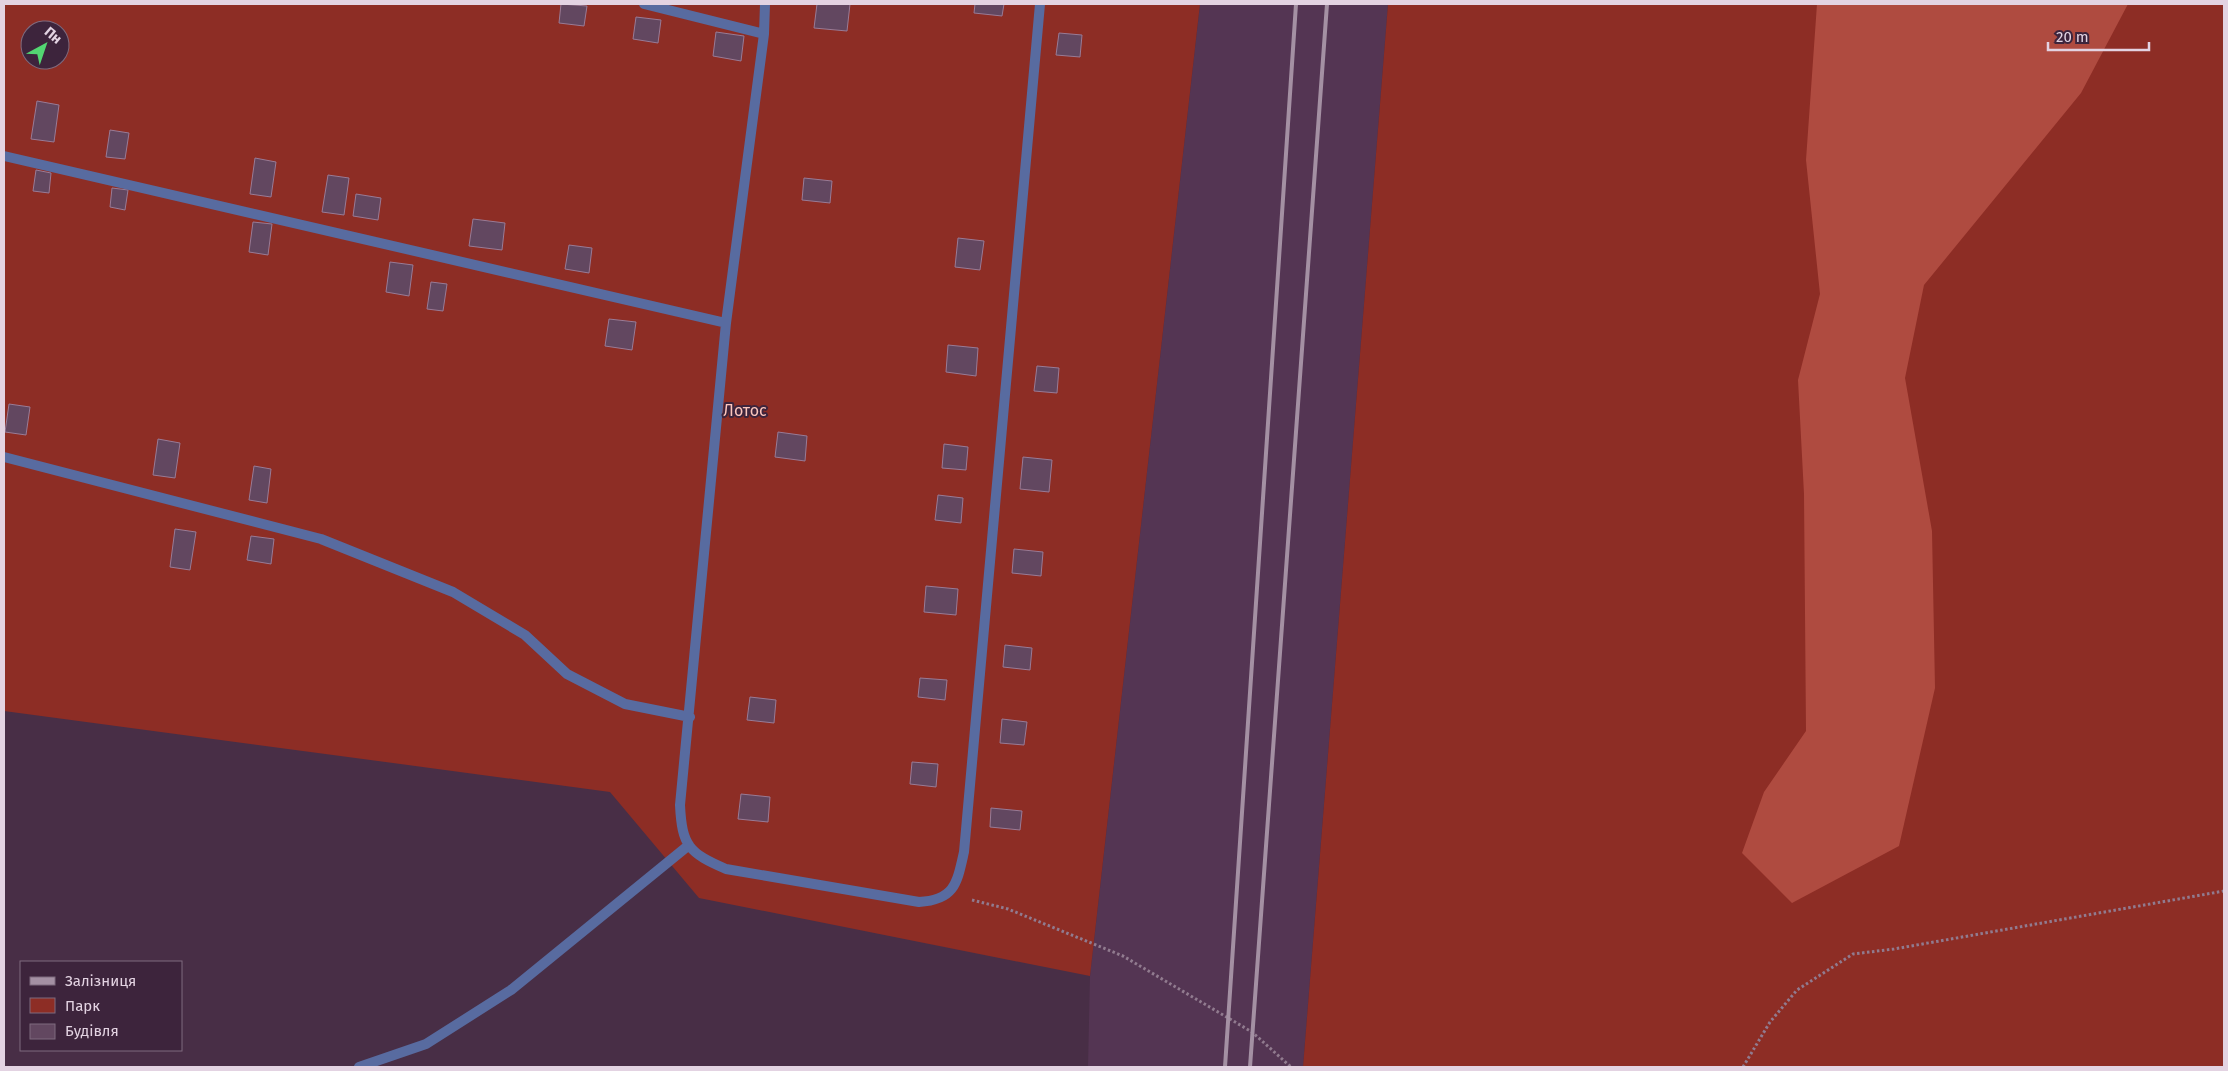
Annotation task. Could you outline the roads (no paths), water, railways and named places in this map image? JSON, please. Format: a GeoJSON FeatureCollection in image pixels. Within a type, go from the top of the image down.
{"type":"FeatureCollection","features":[{"type":"Feature","properties":{"kind":"lane"},"geometry":{"type":"LineString","coordinates":[[644,4],[764,34]]}},
{"type":"Feature","properties":{"kind":"lane"},"geometry":{"type":"LineString","coordinates":[[765,4],[764,34],[726,323],[690,717],[680,805],[681,830],[689,845],[700,857],[726,869],[919,902],[934,902],[950,894],[959,877],[964,852],[1040,4]]}},
{"type":"Feature","properties":{"kind":"lane"},"geometry":{"type":"LineString","coordinates":[[4,156],[726,323]]}},
{"type":"Feature","properties":{"kind":"lane"},"geometry":{"type":"LineString","coordinates":[[4,457],[321,539],[453,592],[525,636],[567,674],[624,704],[690,717]]}},
{"type":"Feature","properties":{"kind":"lane"},"geometry":{"type":"LineString","coordinates":[[358,1067],[426,1044],[511,990],[689,845]]}},
{"type":"Feature","properties":{"kind":"railway"},"geometry":{"type":"LineString","coordinates":[[1225,1067],[1296,4]]}},
{"type":"Feature","properties":{"kind":"railway"},"geometry":{"type":"LineString","coordinates":[[1250,1067],[1327,4]]}},
{"type":"Feature","properties":{"kind":"park label","name":"Лотос"},"geometry":{"type":"Point","coordinates":[745,410]}}]}
